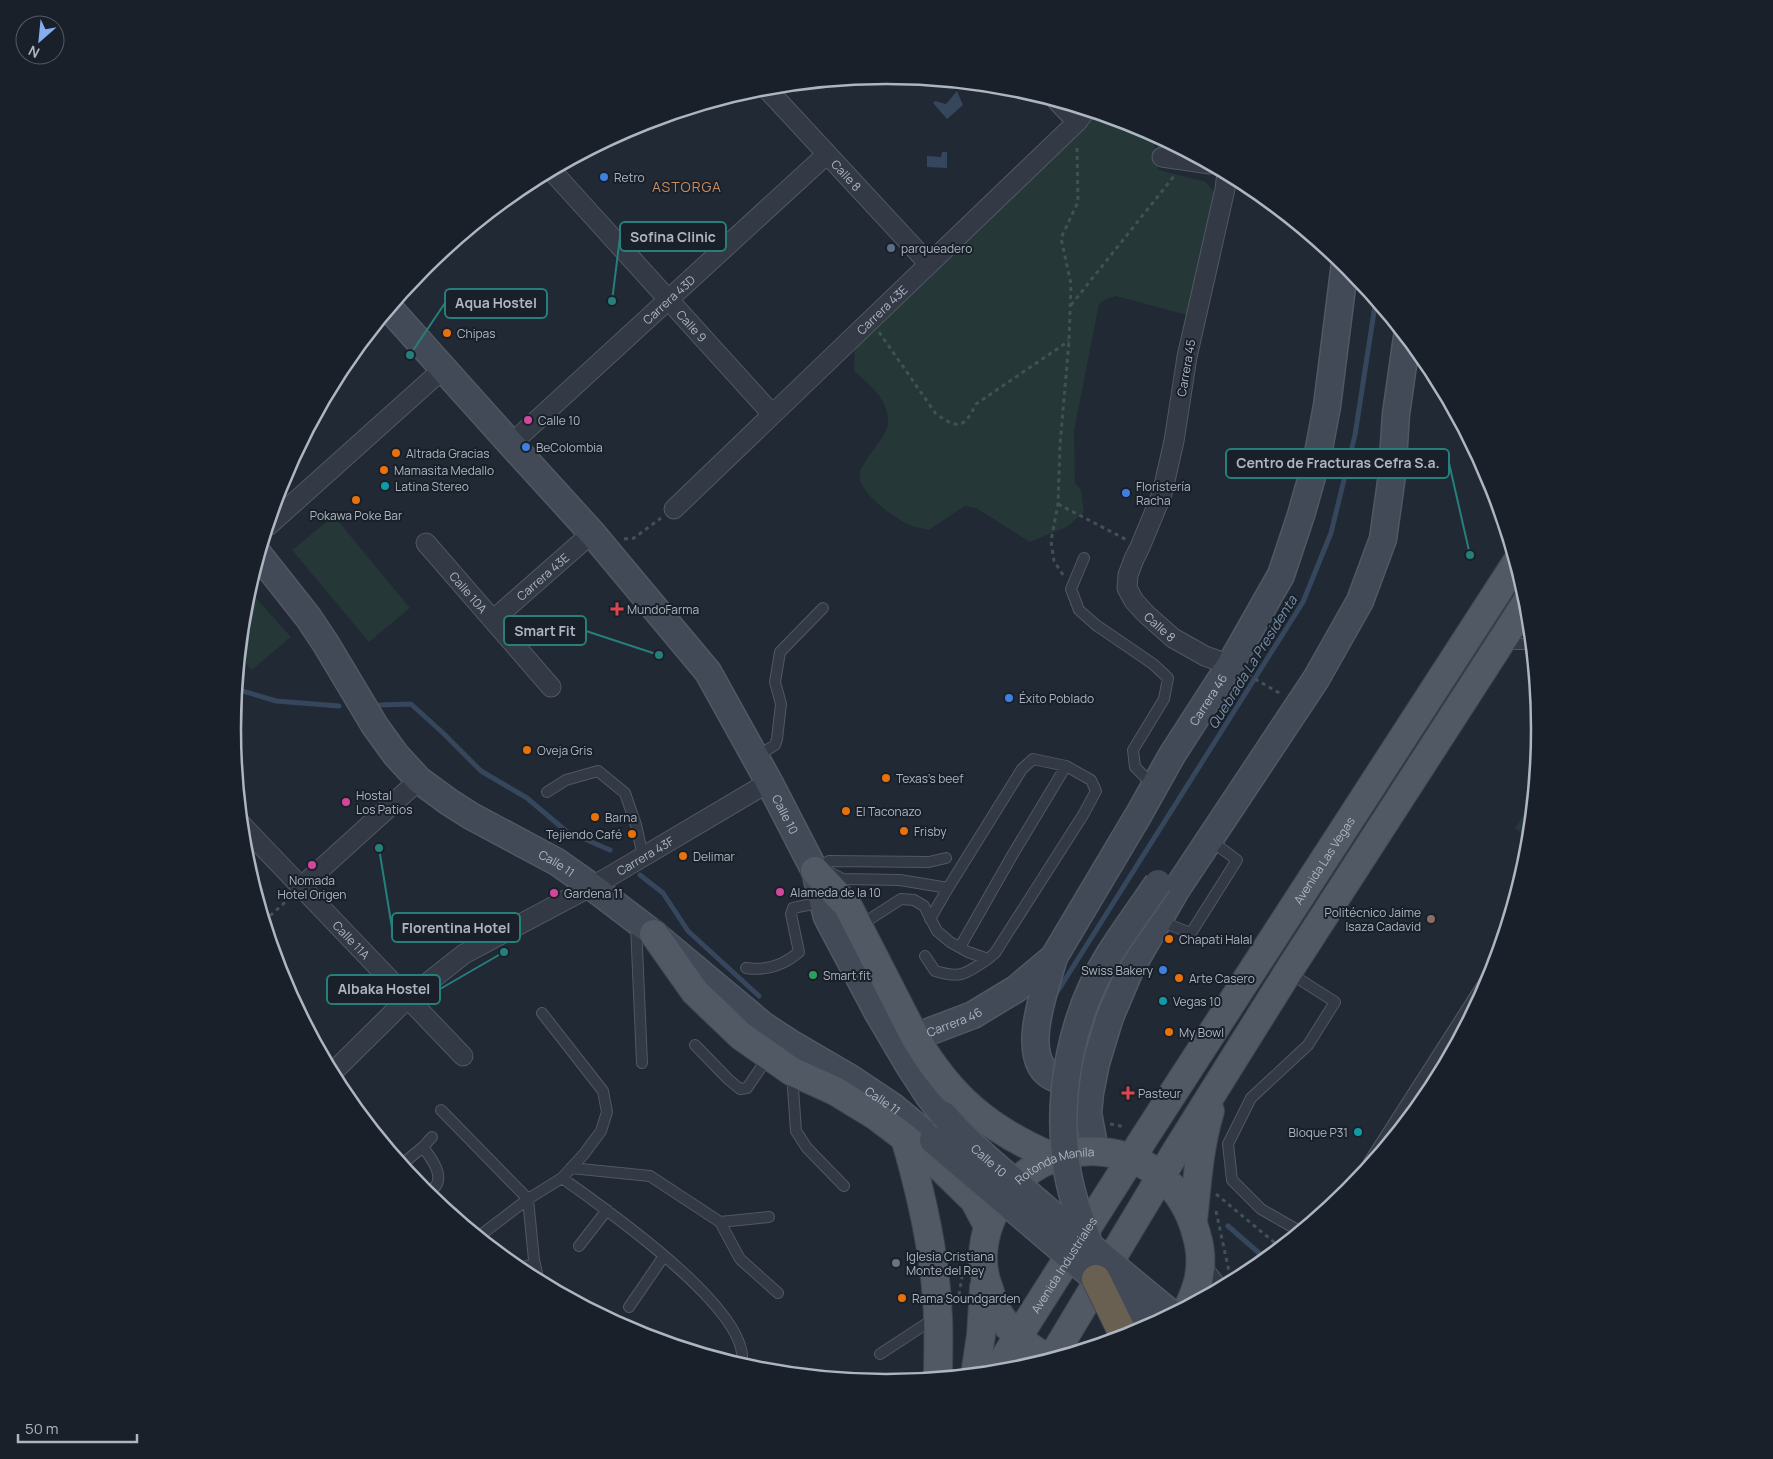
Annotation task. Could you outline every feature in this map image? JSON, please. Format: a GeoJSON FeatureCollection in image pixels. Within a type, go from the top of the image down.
{"type":"FeatureCollection","features":[{"type":"Feature","properties":{"kind":"highway"},"geometry":{"type":"LineString","coordinates":[[1096,1279],[1121,1331]]}},
{"type":"Feature","properties":{"kind":"main road","name":"Carrera 46"},"geometry":{"type":"LineString","coordinates":[[915,1037],[973,1015],[1016,989],[1054,956],[1172,755],[1237,668],[1281,575],[1318,459],[1327,406],[1343,273]]}},
{"type":"Feature","properties":{"kind":"main road","name":"Calle 10"},"geometry":{"type":"LineString","coordinates":[[393,313],[592,533],[708,672],[813,862],[827,917],[878,1012],[928,1095],[971,1143],[1090,1247],[1168,1311]]}},
{"type":"Feature","properties":{"kind":"main road"},"geometry":{"type":"LineString","coordinates":[[1095,1151],[1088,1113],[1090,1093],[1096,1063],[1110,1017],[1130,970],[1176,890],[1316,679],[1360,601],[1383,539],[1392,475],[1396,414],[1406,346]]}},
{"type":"Feature","properties":{"kind":"main road","name":"Calle 11"},"geometry":{"type":"LineString","coordinates":[[263,561],[308,617],[375,726],[396,755],[420,780],[471,816],[556,862],[592,886],[645,926],[764,1026],[892,1106],[935,1153]]}},
{"type":"Feature","properties":{"kind":"main road","name":"Avenida Las Vegas"},"geometry":{"type":"LineString","coordinates":[[1131,1159],[1512,569]]}},
{"type":"Feature","properties":{"kind":"main road"},"geometry":{"type":"LineString","coordinates":[[1055,1353],[1161,1176],[1288,972],[1521,611]]}},
{"type":"Feature","properties":{"kind":"main road"},"geometry":{"type":"LineString","coordinates":[[1090,1247],[1075,1206],[1066,1164],[1063,1120],[1066,1077],[1074,1035],[1088,994],[1108,956],[1158,883],[1207,823],[1252,775]]}},
{"type":"Feature","properties":{"kind":"main road"},"geometry":{"type":"LineString","coordinates":[[813,862],[848,906],[915,1037],[927,1057],[956,1094],[983,1118],[1026,1146],[1053,1157]]}},
{"type":"Feature","properties":{"kind":"main road"},"geometry":{"type":"LineString","coordinates":[[645,926],[695,992],[741,1036],[792,1071],[835,1091],[876,1116],[905,1138],[954,1160],[969,1150],[979,1135],[983,1118]]}},
{"type":"Feature","properties":{"kind":"main road"},"geometry":{"type":"LineString","coordinates":[[1054,956],[1036,1027],[1035,1044],[1038,1064],[1049,1076],[1064,1082],[1081,1079],[1096,1063]]}},
{"type":"Feature","properties":{"kind":"main road"},"geometry":{"type":"LineString","coordinates":[[1204,1215],[1198,1167],[1205,1130],[1220,1081]]}},
{"type":"Feature","properties":{"kind":"main road"},"geometry":{"type":"LineString","coordinates":[[905,1138],[930,1243],[938,1316],[938,1373]]}},
{"type":"Feature","properties":{"kind":"main road","name":"Rotonda Manila"},"geometry":{"type":"LineString","coordinates":[[1043,1356],[1018,1338],[996,1310],[985,1278],[983,1251],[988,1226],[1002,1197],[1025,1173],[1053,1157],[1074,1152],[1095,1151],[1114,1153],[1150,1168],[1161,1176],[1180,1197],[1204,1215],[1199,1243],[1202,1289]]}},
{"type":"Feature","properties":{"kind":"main road","name":"Calle 10"},"geometry":{"type":"LineString","coordinates":[[935,1153],[1148,1320]]}},
{"type":"Feature","properties":{"kind":"main road"},"geometry":{"type":"LineString","coordinates":[[935,1153],[974,1200],[988,1226]]}},
{"type":"Feature","properties":{"kind":"main road","name":"Avenida Industriales"},"geometry":{"type":"LineString","coordinates":[[1000,1365],[1131,1159]]}},
{"type":"Feature","properties":{"kind":"main road"},"geometry":{"type":"LineString","coordinates":[[976,1369],[985,1278]]}},
{"type":"Feature","properties":{"kind":"street","name":"Calle 8"},"geometry":{"type":"LineString","coordinates":[[772,94],[929,264]]}},
{"type":"Feature","properties":{"kind":"street","name":"Carrera 43E"},"geometry":{"type":"LineString","coordinates":[[674,509],[1082,116]]}},
{"type":"Feature","properties":{"kind":"street","name":"Carrera 43D"},"geometry":{"type":"LineString","coordinates":[[511,444],[827,154]]}},
{"type":"Feature","properties":{"kind":"street"},"geometry":{"type":"LineString","coordinates":[[1162,157],[1193,161]]}},
{"type":"Feature","properties":{"kind":"street","name":"Calle 9"},"geometry":{"type":"LineString","coordinates":[[556,175],[772,414]]}},
{"type":"Feature","properties":{"kind":"street","name":"Carrera 45"},"geometry":{"type":"LineString","coordinates":[[1137,553],[1162,494],[1174,441],[1187,357],[1226,181]]}},
{"type":"Feature","properties":{"kind":"street"},"geometry":{"type":"LineString","coordinates":[[276,519],[443,369]]}},
{"type":"Feature","properties":{"kind":"street","name":"Carrera 43E"},"geometry":{"type":"LineString","coordinates":[[493,620],[592,533]]}},
{"type":"Feature","properties":{"kind":"street","name":"Calle 10A"},"geometry":{"type":"LineString","coordinates":[[426,543],[551,687]]}},
{"type":"Feature","properties":{"kind":"street","name":"Calle 8"},"geometry":{"type":"LineString","coordinates":[[1137,553],[1128,575],[1127,588],[1146,614],[1173,638],[1188,647],[1205,656],[1237,668]]}},
{"type":"Feature","properties":{"kind":"street"},"geometry":{"type":"LineString","coordinates":[[302,887],[420,780]]}},
{"type":"Feature","properties":{"kind":"street","name":"Carrera 43F"},"geometry":{"type":"LineString","coordinates":[[337,1068],[407,999],[464,954],[592,886],[769,782]]}},
{"type":"Feature","properties":{"kind":"street","name":"Calle 11A"},"geometry":{"type":"LineString","coordinates":[[249,832],[463,1056]]}},
{"type":"Feature","properties":{"kind":"street"},"geometry":{"type":"LineString","coordinates":[[1402,1118],[1453,1038]]}},
{"type":"Feature","properties":{"kind":"lane"},"geometry":{"type":"LineString","coordinates":[[1084,558],[1070,589],[1079,610],[1096,625],[1153,664],[1168,678],[1164,698],[1133,750],[1135,767],[1154,786]]}},
{"type":"Feature","properties":{"kind":"lane"},"geometry":{"type":"LineString","coordinates":[[755,757],[775,745],[777,738],[781,704],[774,682],[780,652],[824,608]]}},
{"type":"Feature","properties":{"kind":"lane"},"geometry":{"type":"LineString","coordinates":[[1501,644],[1527,644]]}},
{"type":"Feature","properties":{"kind":"lane"},"geometry":{"type":"LineString","coordinates":[[925,956],[934,970],[949,975],[965,975],[995,953],[1068,839],[1096,791],[1092,780],[1066,766],[1033,759],[1022,769],[930,919]]}},
{"type":"Feature","properties":{"kind":"lane"},"geometry":{"type":"LineString","coordinates":[[960,948],[1013,854],[1066,766]]}},
{"type":"Feature","properties":{"kind":"lane"},"geometry":{"type":"LineString","coordinates":[[548,792],[566,780],[598,771],[625,793],[636,825],[643,856]]}},
{"type":"Feature","properties":{"kind":"lane"},"geometry":{"type":"LineString","coordinates":[[1158,921],[1190,933],[1237,860],[1210,839]]}},
{"type":"Feature","properties":{"kind":"lane"},"geometry":{"type":"LineString","coordinates":[[813,862],[930,862],[946,858]]}},
{"type":"Feature","properties":{"kind":"lane"},"geometry":{"type":"LineString","coordinates":[[813,862],[843,879],[900,880],[948,888]]}},
{"type":"Feature","properties":{"kind":"lane"},"geometry":{"type":"LineString","coordinates":[[858,927],[901,899],[914,900],[924,906],[937,931],[960,948],[988,959]]}},
{"type":"Feature","properties":{"kind":"lane"},"geometry":{"type":"LineString","coordinates":[[746,968],[755,969],[776,966],[790,960],[798,952],[791,914],[793,908],[823,901]]}},
{"type":"Feature","properties":{"kind":"lane"},"geometry":{"type":"LineString","coordinates":[[642,1063],[645,926]]}},
{"type":"Feature","properties":{"kind":"lane"},"geometry":{"type":"LineString","coordinates":[[1288,972],[1335,1002],[1308,1045],[1251,1098],[1228,1144],[1232,1180],[1261,1209],[1296,1229]]}},
{"type":"Feature","properties":{"kind":"lane"},"geometry":{"type":"LineString","coordinates":[[483,1233],[528,1199],[562,1178],[584,1154],[601,1131],[607,1112],[603,1091],[542,1013]]}},
{"type":"Feature","properties":{"kind":"lane"},"geometry":{"type":"LineString","coordinates":[[695,1045],[728,1079],[740,1088],[747,1088],[770,1055]]}},
{"type":"Feature","properties":{"kind":"lane"},"geometry":{"type":"LineString","coordinates":[[792,1071],[796,1131],[808,1148],[844,1186]]}},
{"type":"Feature","properties":{"kind":"lane"},"geometry":{"type":"LineString","coordinates":[[441,1110],[528,1199],[537,1272]]}},
{"type":"Feature","properties":{"kind":"lane"},"geometry":{"type":"LineString","coordinates":[[406,1161],[432,1137]]}},
{"type":"Feature","properties":{"kind":"lane"},"geometry":{"type":"LineString","coordinates":[[423,1147],[438,1173],[438,1180],[433,1189]]}},
{"type":"Feature","properties":{"kind":"lane"},"geometry":{"type":"LineString","coordinates":[[571,1168],[650,1176],[720,1222],[740,1259],[778,1293]]}},
{"type":"Feature","properties":{"kind":"lane"},"geometry":{"type":"LineString","coordinates":[[562,1178],[623,1221],[694,1281],[730,1325],[741,1344],[743,1359]]}},
{"type":"Feature","properties":{"kind":"lane"},"geometry":{"type":"LineString","coordinates":[[579,1246],[607,1210]]}},
{"type":"Feature","properties":{"kind":"lane"},"geometry":{"type":"LineString","coordinates":[[720,1222],[768,1217]]}},
{"type":"Feature","properties":{"kind":"lane"},"geometry":{"type":"LineString","coordinates":[[629,1306],[664,1256]]}},
{"type":"Feature","properties":{"kind":"lane"},"geometry":{"type":"LineString","coordinates":[[527,1266],[535,1264]]}},
{"type":"Feature","properties":{"kind":"lane"},"geometry":{"type":"LineString","coordinates":[[880,1354],[938,1316]]}},
{"type":"Feature","properties":{"kind":"path"},"geometry":{"type":"LineString","coordinates":[[1070,589],[1054,561],[1051,541],[1058,504],[1071,284],[1061,238],[1078,202],[1082,116]]}},
{"type":"Feature","properties":{"kind":"path"},"geometry":{"type":"LineString","coordinates":[[1070,306],[1186,160]]}},
{"type":"Feature","properties":{"kind":"path"},"geometry":{"type":"LineString","coordinates":[[871,320],[936,414],[949,423],[958,426],[964,424],[976,404],[1069,341]]}},
{"type":"Feature","properties":{"kind":"path"},"geometry":{"type":"LineString","coordinates":[[1058,504],[1137,553]]}},
{"type":"Feature","properties":{"kind":"path"},"geometry":{"type":"LineString","coordinates":[[634,538],[674,509]]}},
{"type":"Feature","properties":{"kind":"path"},"geometry":{"type":"LineString","coordinates":[[1237,668],[1274,690]]}},
{"type":"Feature","properties":{"kind":"path"},"geometry":{"type":"LineString","coordinates":[[269,917],[302,887]]}},
{"type":"Feature","properties":{"kind":"path"},"geometry":{"type":"LineString","coordinates":[[1214,1200],[1212,1191],[1277,1244]]}},
{"type":"Feature","properties":{"kind":"path"},"geometry":{"type":"LineString","coordinates":[[1204,1215],[1229,1276]]}},
{"type":"Feature","properties":{"kind":"shaded area"},"geometry":{"type":"Polygon","coordinates":[[[1083,115],[1155,142],[1154,152],[1159,170],[1206,182],[1215,193],[1220,237],[1215,280],[1206,301],[1194,315],[1183,314],[1116,296],[1106,299],[1099,304],[1074,431],[1075,483],[1081,490],[1084,512],[1067,527],[1030,542],[976,508],[965,506],[929,530],[909,525],[876,502],[863,487],[860,473],[887,429],[887,415],[882,400],[854,371],[855,345],[1083,115]]]}},
{"type":"Feature","properties":{"kind":"shaded area"},"geometry":{"type":"Polygon","coordinates":[[[334,516],[410,608],[369,642],[292,550],[334,516]]]}},
{"type":"Feature","properties":{"kind":"shaded area"},"geometry":{"type":"Polygon","coordinates":[[[255,597],[291,637],[252,670],[244,662],[255,597]]]}},
{"type":"Feature","properties":{"kind":"shaded area"},"geometry":{"type":"Polygon","coordinates":[[[1528,808],[1524,834],[1515,828],[1528,808]]]}},
{"type":"Feature","properties":{"kind":"water"},"geometry":{"type":"Polygon","coordinates":[[[957,91],[963,105],[947,119],[933,103],[935,101],[946,104],[957,91]]]}},
{"type":"Feature","properties":{"kind":"water"},"geometry":{"type":"Polygon","coordinates":[[[942,152],[947,152],[947,168],[927,167],[927,156],[941,157],[942,152]]]}},
{"type":"Feature","properties":{"kind":"waterway","name":"Quebrada La Presidenta"},"geometry":{"type":"LineString","coordinates":[[1054,997],[1303,602],[1331,533],[1355,435],[1375,307]]}},
{"type":"Feature","properties":{"kind":"waterway"},"geometry":{"type":"LineString","coordinates":[[242,691],[276,701],[339,706]]}},
{"type":"Feature","properties":{"kind":"waterway"},"geometry":{"type":"LineString","coordinates":[[380,705],[411,704],[481,771],[527,798],[566,831],[610,850]]}},
{"type":"Feature","properties":{"kind":"waterway"},"geometry":{"type":"LineString","coordinates":[[640,875],[663,893],[688,931],[759,996]]}},
{"type":"Feature","properties":{"kind":"waterway","name":"Quebrada La Presidenta"},"geometry":{"type":"LineString","coordinates":[[1228,1226],[1261,1255]]}},
{"type":"Feature","properties":{"kind":"place","name":"Retro"},"geometry":{"type":"Point","coordinates":[604,177]}},
{"type":"Feature","properties":{"kind":"place","name":"parqueadero"},"geometry":{"type":"Point","coordinates":[891,248]}},
{"type":"Feature","properties":{"kind":"place","name":"Sofina Clinic"},"geometry":{"type":"Point","coordinates":[612,301]}},
{"type":"Feature","properties":{"kind":"place","name":"Chipas"},"geometry":{"type":"Point","coordinates":[447,333]}},
{"type":"Feature","properties":{"kind":"place","name":"Aqua Hostel"},"geometry":{"type":"Point","coordinates":[410,355]}},
{"type":"Feature","properties":{"kind":"place","name":"Calle 10"},"geometry":{"type":"Point","coordinates":[528,420]}},
{"type":"Feature","properties":{"kind":"place","name":"BeColombia"},"geometry":{"type":"Point","coordinates":[526,447]}},
{"type":"Feature","properties":{"kind":"place","name":"Altrada Gracias"},"geometry":{"type":"Point","coordinates":[396,453]}},
{"type":"Feature","properties":{"kind":"place","name":"Mamasita Medallo"},"geometry":{"type":"Point","coordinates":[384,470]}},
{"type":"Feature","properties":{"kind":"place","name":"Latina Stereo"},"geometry":{"type":"Point","coordinates":[385,486]}},
{"type":"Feature","properties":{"kind":"place","name":"Floristería Racha"},"geometry":{"type":"Point","coordinates":[1126,493]}},
{"type":"Feature","properties":{"kind":"place","name":"Pokawa Poke Bar"},"geometry":{"type":"Point","coordinates":[356,500]}},
{"type":"Feature","properties":{"kind":"place","name":"Centro de Fracturas Cefra S.a."},"geometry":{"type":"Point","coordinates":[1470,555]}},
{"type":"Feature","properties":{"kind":"place","name":"MundoFarma"},"geometry":{"type":"Point","coordinates":[617,609]}},
{"type":"Feature","properties":{"kind":"place","name":"Smart Fit"},"geometry":{"type":"Point","coordinates":[659,655]}},
{"type":"Feature","properties":{"kind":"place","name":"Éxito Poblado"},"geometry":{"type":"Point","coordinates":[1009,698]}},
{"type":"Feature","properties":{"kind":"place","name":"Oveja Gris"},"geometry":{"type":"Point","coordinates":[527,750]}},
{"type":"Feature","properties":{"kind":"place","name":"Texas's beef"},"geometry":{"type":"Point","coordinates":[886,778]}},
{"type":"Feature","properties":{"kind":"place","name":"Hostal Los Patios"},"geometry":{"type":"Point","coordinates":[346,802]}},
{"type":"Feature","properties":{"kind":"place","name":"El Taconazo"},"geometry":{"type":"Point","coordinates":[846,811]}},
{"type":"Feature","properties":{"kind":"place","name":"Barna"},"geometry":{"type":"Point","coordinates":[595,817]}},
{"type":"Feature","properties":{"kind":"place","name":"Frisby"},"geometry":{"type":"Point","coordinates":[904,831]}},
{"type":"Feature","properties":{"kind":"place","name":"Tejiendo Café"},"geometry":{"type":"Point","coordinates":[632,834]}},
{"type":"Feature","properties":{"kind":"place","name":"Florentina Hotel"},"geometry":{"type":"Point","coordinates":[379,848]}},
{"type":"Feature","properties":{"kind":"place","name":"Delimar"},"geometry":{"type":"Point","coordinates":[683,856]}},
{"type":"Feature","properties":{"kind":"place","name":"Nomada Hotel Origen"},"geometry":{"type":"Point","coordinates":[312,865]}},
{"type":"Feature","properties":{"kind":"place","name":"Alameda de la 10"},"geometry":{"type":"Point","coordinates":[780,892]}},
{"type":"Feature","properties":{"kind":"place","name":"Gardena 11"},"geometry":{"type":"Point","coordinates":[554,893]}},
{"type":"Feature","properties":{"kind":"place","name":"Politécnico Jaime Isaza Cadavid"},"geometry":{"type":"Point","coordinates":[1431,919]}},
{"type":"Feature","properties":{"kind":"place","name":"Chapati Halal"},"geometry":{"type":"Point","coordinates":[1169,939]}},
{"type":"Feature","properties":{"kind":"place","name":"Albaka Hostel"},"geometry":{"type":"Point","coordinates":[504,952]}},
{"type":"Feature","properties":{"kind":"place","name":"Swiss Bakery"},"geometry":{"type":"Point","coordinates":[1163,970]}},
{"type":"Feature","properties":{"kind":"place","name":"Smart fit"},"geometry":{"type":"Point","coordinates":[813,975]}},
{"type":"Feature","properties":{"kind":"place","name":"Arte Casero"},"geometry":{"type":"Point","coordinates":[1179,978]}},
{"type":"Feature","properties":{"kind":"place","name":"Vegas 10"},"geometry":{"type":"Point","coordinates":[1163,1001]}},
{"type":"Feature","properties":{"kind":"place","name":"My Bowl"},"geometry":{"type":"Point","coordinates":[1169,1032]}},
{"type":"Feature","properties":{"kind":"place","name":"Pasteur"},"geometry":{"type":"Point","coordinates":[1128,1093]}},
{"type":"Feature","properties":{"kind":"place","name":"Bloque P31"},"geometry":{"type":"Point","coordinates":[1358,1132]}},
{"type":"Feature","properties":{"kind":"place","name":"Iglesia Cristiana Monte del Rey"},"geometry":{"type":"Point","coordinates":[896,1263]}},
{"type":"Feature","properties":{"kind":"place","name":"Rama Soundgarden"},"geometry":{"type":"Point","coordinates":[902,1298]}},
{"type":"Feature","properties":{"kind":"district","name":"ASTORGA"},"geometry":{"type":"Point","coordinates":[687,186]}}]}
